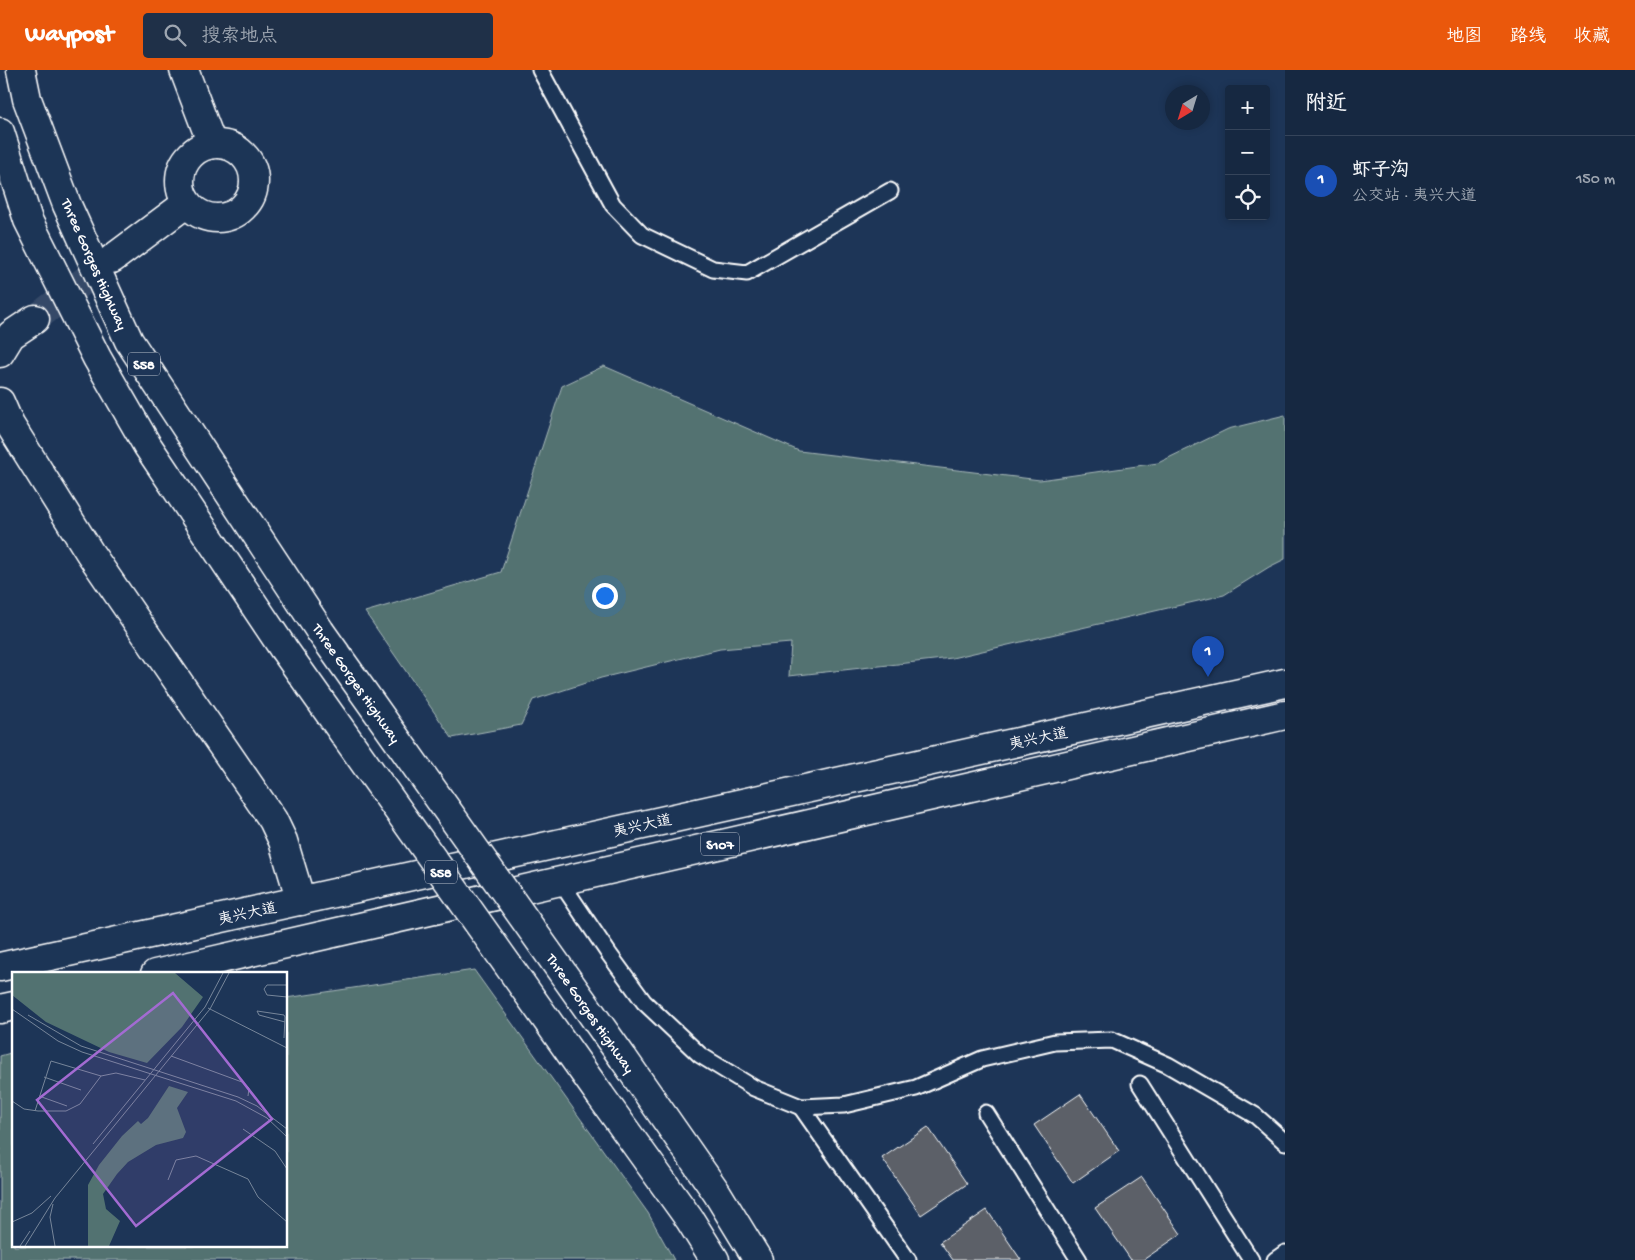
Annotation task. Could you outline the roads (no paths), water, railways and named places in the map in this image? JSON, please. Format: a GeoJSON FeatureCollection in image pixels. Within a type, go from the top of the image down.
{"type":"FeatureCollection","features":[{"type":"Feature","properties":{"kind":"main road","name":"Three Gorges Highway"},"geometry":{"type":"LineString","coordinates":[[22,70],[27,100],[67,206],[129,341],[320,631],[623,1058],[717,1193],[758,1260]]}},
{"type":"Feature","properties":{"kind":"main road"},"geometry":{"type":"LineString","coordinates":[[184,70],[212,144]]}},
{"type":"Feature","properties":{"kind":"main road","name":"S58"},"geometry":{"type":"LineString","coordinates":[[0,132],[28,220],[97,358],[147,445],[283,648],[690,1220],[715,1260]]}},
{"type":"Feature","properties":{"kind":"main road"},"geometry":{"type":"LineString","coordinates":[[212,144],[225,145],[237,149],[246,158],[252,169],[254,181],[247,203],[239,211],[217,218],[195,211],[187,203],[182,191],[180,178],[183,166],[190,155],[200,148],[212,144]]}},
{"type":"Feature","properties":{"kind":"main road"},"geometry":{"type":"LineString","coordinates":[[112,259],[187,203]]}},
{"type":"Feature","properties":{"kind":"main road"},"geometry":{"type":"LineString","coordinates":[[0,352],[11,335],[35,319]]}},
{"type":"Feature","properties":{"kind":"main road"},"geometry":{"type":"LineString","coordinates":[[0,402],[10,425],[90,553],[273,820],[283,841],[301,901]]}},
{"type":"Feature","properties":{"kind":"main road","name":"夷兴大道"},"geometry":{"type":"LineString","coordinates":[[0,967],[1285,683]]}},
{"type":"Feature","properties":{"kind":"main road","name":"S107"},"geometry":{"type":"LineString","coordinates":[[165,972],[1285,715]]}},
{"type":"Feature","properties":{"kind":"lane"},"geometry":{"type":"LineString","coordinates":[[540,70],[613,205],[642,235],[713,269],[747,273],[890,191]]}},
{"type":"Feature","properties":{"kind":"lane"},"geometry":{"type":"LineString","coordinates":[[560,881],[608,954],[644,1002],[700,1056],[754,1088],[801,1107],[844,1105],[916,1088],[982,1060],[1055,1042],[1112,1040],[1168,1065],[1256,1116],[1285,1142]]}},
{"type":"Feature","properties":{"kind":"lane"},"geometry":{"type":"LineString","coordinates":[[1140,1084],[1251,1260]]}},
{"type":"Feature","properties":{"kind":"lane"},"geometry":{"type":"LineString","coordinates":[[801,1107],[908,1260]]}},
{"type":"Feature","properties":{"kind":"lane"},"geometry":{"type":"LineString","coordinates":[[986,1113],[1078,1260]]}},
{"type":"Feature","properties":{"kind":"lane"},"geometry":{"type":"LineString","coordinates":[[1275,1260],[1285,1253]]}},
{"type":"Feature","properties":{"kind":"tunnel"},"geometry":{"type":"LineString","coordinates":[[35,319],[112,259]]}},
{"type":"Feature","properties":{"kind":"place","name":"虾子沟"},"geometry":{"type":"Point","coordinates":[1208,677]}}]}
